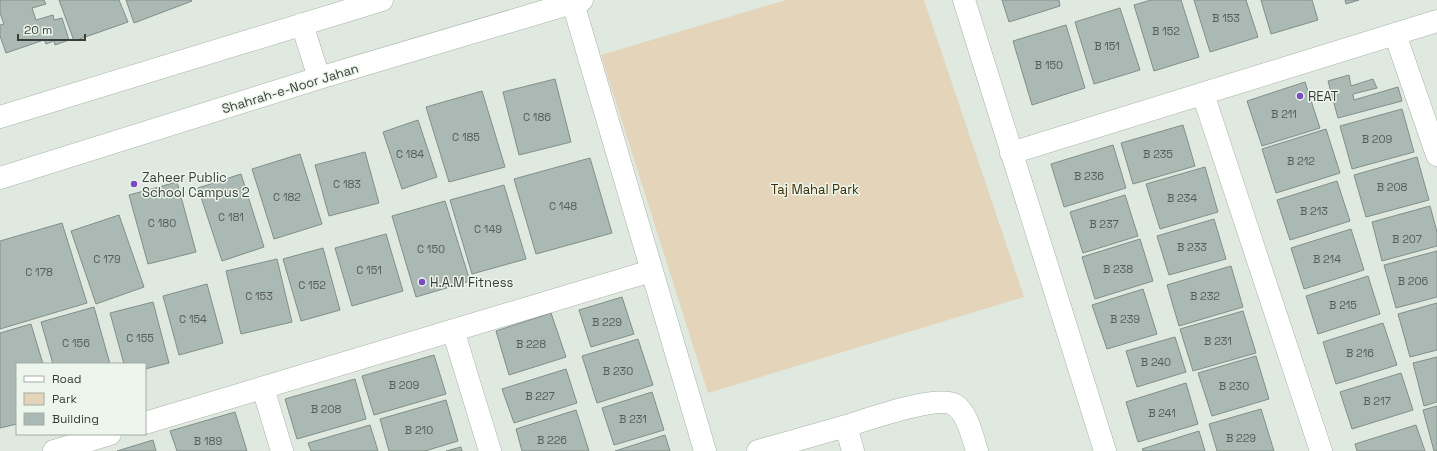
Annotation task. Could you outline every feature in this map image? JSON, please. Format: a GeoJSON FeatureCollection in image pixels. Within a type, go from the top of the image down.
{"type":"FeatureCollection","features":[{"type":"Feature","properties":{"kind":"street"},"geometry":{"type":"LineString","coordinates":[[0,117],[382,0]]}},
{"type":"Feature","properties":{"kind":"street"},"geometry":{"type":"LineString","coordinates":[[964,0],[1105,451]]}},
{"type":"Feature","properties":{"kind":"street"},"geometry":{"type":"LineString","coordinates":[[577,1],[651,271],[705,451]]}},
{"type":"Feature","properties":{"kind":"street","name":"Shahrah-e-Noor Jahan"},"geometry":{"type":"LineString","coordinates":[[0,178],[319,78],[577,1]]}},
{"type":"Feature","properties":{"kind":"street"},"geometry":{"type":"LineString","coordinates":[[1011,153],[1437,21]]}},
{"type":"Feature","properties":{"kind":"street"},"geometry":{"type":"LineString","coordinates":[[302,24],[319,78]]}},
{"type":"Feature","properties":{"kind":"street"},"geometry":{"type":"LineString","coordinates":[[1395,34],[1437,155]]}},
{"type":"Feature","properties":{"kind":"street"},"geometry":{"type":"LineString","coordinates":[[1203,94],[1321,451]]}},
{"type":"Feature","properties":{"kind":"street"},"geometry":{"type":"LineString","coordinates":[[146,423],[651,271]]}},
{"type":"Feature","properties":{"kind":"street"},"geometry":{"type":"LineString","coordinates":[[453,330],[490,451]]}},
{"type":"Feature","properties":{"kind":"street"},"geometry":{"type":"LineString","coordinates":[[263,388],[282,451]]}},
{"type":"Feature","properties":{"kind":"street"},"geometry":{"type":"LineString","coordinates":[[758,451],[926,402],[955,404],[963,413],[977,451]]}},
{"type":"Feature","properties":{"kind":"street"},"geometry":{"type":"LineString","coordinates":[[846,426],[853,451]]}},
{"type":"Feature","properties":{"kind":"street"},"geometry":{"type":"LineString","coordinates":[[54,451],[107,435]]}},
{"type":"Feature","properties":{"kind":"green space","name":"Taj Mahal Park"},"geometry":{"type":"Polygon","coordinates":[[[786,0],[924,0],[1024,297],[708,393],[601,55],[786,0]]]}},
{"type":"Feature","properties":{"kind":"building"},"geometry":{"type":"Polygon","coordinates":[[[0,0],[44,0],[46,4],[32,8],[36,20],[53,15],[54,20],[62,18],[69,40],[55,45],[54,41],[46,44],[44,40],[6,53],[0,36],[0,25],[4,24],[0,13],[0,0]]]}},
{"type":"Feature","properties":{"kind":"building"},"geometry":{"type":"Polygon","coordinates":[[[59,0],[119,0],[128,22],[74,41],[59,0]]]}},
{"type":"Feature","properties":{"kind":"building"},"geometry":{"type":"Polygon","coordinates":[[[126,0],[191,0],[192,1],[134,23],[126,0]]]}},
{"type":"Feature","properties":{"kind":"building"},"geometry":{"type":"Polygon","coordinates":[[[1002,0],[1059,0],[1060,6],[1009,22],[1002,0]]]}},
{"type":"Feature","properties":{"kind":"building"},"geometry":{"type":"Polygon","coordinates":[[[1151,0],[1181,0],[1199,57],[1154,71],[1134,5],[1151,0]]]}},
{"type":"Feature","properties":{"kind":"building"},"geometry":{"type":"Polygon","coordinates":[[[1194,0],[1246,0],[1258,37],[1210,52],[1194,0]]]}},
{"type":"Feature","properties":{"kind":"building"},"geometry":{"type":"Polygon","coordinates":[[[1261,0],[1312,0],[1318,20],[1271,34],[1261,0]]]}},
{"type":"Feature","properties":{"kind":"building"},"geometry":{"type":"Polygon","coordinates":[[[1345,0],[1359,0],[1346,4],[1345,0]]]}},
{"type":"Feature","properties":{"kind":"building"},"geometry":{"type":"Polygon","coordinates":[[[1120,8],[1140,70],[1094,84],[1075,22],[1120,8]]]}},
{"type":"Feature","properties":{"kind":"building"},"geometry":{"type":"Polygon","coordinates":[[[1066,25],[1085,88],[1032,105],[1013,41],[1066,25]]]}},
{"type":"Feature","properties":{"kind":"building"},"geometry":{"type":"Polygon","coordinates":[[[1349,75],[1351,86],[1373,79],[1377,88],[1353,94],[1354,100],[1398,87],[1402,101],[1338,118],[1328,81],[1349,75]]]}},
{"type":"Feature","properties":{"kind":"building"},"geometry":{"type":"Polygon","coordinates":[[[555,79],[571,142],[519,155],[503,92],[555,79]]]}},
{"type":"Feature","properties":{"kind":"building"},"geometry":{"type":"Polygon","coordinates":[[[1305,82],[1320,128],[1262,146],[1247,101],[1305,82]]]}},
{"type":"Feature","properties":{"kind":"building"},"geometry":{"type":"Polygon","coordinates":[[[482,91],[505,167],[449,182],[426,107],[482,91]]]}},
{"type":"Feature","properties":{"kind":"building"},"geometry":{"type":"Polygon","coordinates":[[[1402,109],[1414,152],[1352,169],[1340,126],[1402,109]]]}},
{"type":"Feature","properties":{"kind":"building"},"geometry":{"type":"Polygon","coordinates":[[[418,120],[437,177],[402,189],[383,132],[418,120]]]}},
{"type":"Feature","properties":{"kind":"building"},"geometry":{"type":"Polygon","coordinates":[[[1183,125],[1195,166],[1133,184],[1121,143],[1183,125]]]}},
{"type":"Feature","properties":{"kind":"building"},"geometry":{"type":"Polygon","coordinates":[[[1326,129],[1340,173],[1276,193],[1262,149],[1326,129]]]}},
{"type":"Feature","properties":{"kind":"building"},"geometry":{"type":"Polygon","coordinates":[[[1113,145],[1126,188],[1064,207],[1051,164],[1113,145]]]}},
{"type":"Feature","properties":{"kind":"building"},"geometry":{"type":"Polygon","coordinates":[[[365,152],[379,203],[329,216],[315,165],[365,152]]]}},
{"type":"Feature","properties":{"kind":"building"},"geometry":{"type":"Polygon","coordinates":[[[300,154],[322,224],[274,239],[252,169],[300,154]]]}},
{"type":"Feature","properties":{"kind":"building"},"geometry":{"type":"Polygon","coordinates":[[[1417,157],[1429,200],[1366,217],[1354,175],[1417,157]]]}},
{"type":"Feature","properties":{"kind":"building"},"geometry":{"type":"Polygon","coordinates":[[[590,158],[612,233],[536,254],[514,179],[590,158]]]}},
{"type":"Feature","properties":{"kind":"building"},"geometry":{"type":"Polygon","coordinates":[[[1205,167],[1218,212],[1160,229],[1146,184],[1205,167]]]}},
{"type":"Feature","properties":{"kind":"building"},"geometry":{"type":"Polygon","coordinates":[[[241,174],[264,247],[222,261],[198,188],[241,174]]]}},
{"type":"Feature","properties":{"kind":"building"},"geometry":{"type":"Polygon","coordinates":[[[1337,181],[1350,221],[1290,240],[1277,200],[1337,181]]]}},
{"type":"Feature","properties":{"kind":"building"},"geometry":{"type":"Polygon","coordinates":[[[177,182],[196,252],[148,264],[129,195],[177,182]]]}},
{"type":"Feature","properties":{"kind":"building"},"geometry":{"type":"Polygon","coordinates":[[[504,185],[526,259],[472,274],[450,200],[504,185]]]}},
{"type":"Feature","properties":{"kind":"building"},"geometry":{"type":"Polygon","coordinates":[[[1125,195],[1138,236],[1083,253],[1070,212],[1125,195]]]}},
{"type":"Feature","properties":{"kind":"building"},"geometry":{"type":"Polygon","coordinates":[[[445,201],[470,281],[416,297],[392,216],[445,201]]]}},
{"type":"Feature","properties":{"kind":"building"},"geometry":{"type":"Polygon","coordinates":[[[1430,206],[1437,232],[1437,246],[1382,261],[1372,222],[1430,206]]]}},
{"type":"Feature","properties":{"kind":"building"},"geometry":{"type":"Polygon","coordinates":[[[119,215],[144,287],[96,304],[71,231],[119,215]]]}},
{"type":"Feature","properties":{"kind":"building"},"geometry":{"type":"Polygon","coordinates":[[[1214,219],[1226,259],[1169,275],[1157,236],[1214,219]]]}},
{"type":"Feature","properties":{"kind":"building"},"geometry":{"type":"Polygon","coordinates":[[[62,223],[87,303],[0,329],[0,241],[62,223]]]}},
{"type":"Feature","properties":{"kind":"building"},"geometry":{"type":"Polygon","coordinates":[[[1351,229],[1364,270],[1304,289],[1291,248],[1351,229]]]}},
{"type":"Feature","properties":{"kind":"building"},"geometry":{"type":"Polygon","coordinates":[[[386,234],[403,291],[352,306],[335,248],[386,234]]]}},
{"type":"Feature","properties":{"kind":"building"},"geometry":{"type":"Polygon","coordinates":[[[1140,239],[1153,281],[1095,299],[1082,257],[1140,239]]]}},
{"type":"Feature","properties":{"kind":"building"},"geometry":{"type":"Polygon","coordinates":[[[323,248],[340,310],[301,321],[283,259],[323,248]]]}},
{"type":"Feature","properties":{"kind":"building"},"geometry":{"type":"Polygon","coordinates":[[[1437,251],[1437,297],[1396,308],[1384,265],[1437,251]]]}},
{"type":"Feature","properties":{"kind":"building"},"geometry":{"type":"Polygon","coordinates":[[[277,259],[292,322],[241,334],[226,271],[277,259]]]}},
{"type":"Feature","properties":{"kind":"building"},"geometry":{"type":"Polygon","coordinates":[[[1231,266],[1243,307],[1179,326],[1167,285],[1231,266]]]}},
{"type":"Feature","properties":{"kind":"building"},"geometry":{"type":"Polygon","coordinates":[[[1368,276],[1380,314],[1318,334],[1306,296],[1368,276]]]}},
{"type":"Feature","properties":{"kind":"building"},"geometry":{"type":"Polygon","coordinates":[[[207,284],[223,343],[179,355],[163,296],[207,284]]]}},
{"type":"Feature","properties":{"kind":"building"},"geometry":{"type":"Polygon","coordinates":[[[1143,289],[1157,334],[1107,349],[1092,305],[1143,289]]]}},
{"type":"Feature","properties":{"kind":"building"},"geometry":{"type":"Polygon","coordinates":[[[622,297],[634,334],[591,347],[579,310],[622,297]]]}},
{"type":"Feature","properties":{"kind":"building"},"geometry":{"type":"Polygon","coordinates":[[[153,302],[169,363],[146,369],[146,363],[124,363],[110,313],[153,302]]]}},
{"type":"Feature","properties":{"kind":"building"},"geometry":{"type":"Polygon","coordinates":[[[1437,303],[1437,350],[1410,357],[1398,314],[1437,303]]]}},
{"type":"Feature","properties":{"kind":"building"},"geometry":{"type":"Polygon","coordinates":[[[94,307],[110,363],[53,363],[41,322],[94,307]]]}},
{"type":"Feature","properties":{"kind":"building"},"geometry":{"type":"Polygon","coordinates":[[[1243,311],[1256,353],[1193,371],[1180,329],[1243,311]]]}},
{"type":"Feature","properties":{"kind":"building"},"geometry":{"type":"Polygon","coordinates":[[[551,313],[566,357],[509,375],[496,331],[551,313]]]}},
{"type":"Feature","properties":{"kind":"building"},"geometry":{"type":"Polygon","coordinates":[[[1383,323],[1397,365],[1336,384],[1323,342],[1383,323]]]}},
{"type":"Feature","properties":{"kind":"building"},"geometry":{"type":"Polygon","coordinates":[[[31,324],[43,363],[16,363],[16,424],[0,428],[0,333],[31,324]]]}},
{"type":"Feature","properties":{"kind":"building"},"geometry":{"type":"Polygon","coordinates":[[[1175,337],[1186,372],[1137,387],[1126,351],[1175,337]]]}},
{"type":"Feature","properties":{"kind":"building"},"geometry":{"type":"Polygon","coordinates":[[[638,339],[653,385],[597,403],[582,356],[638,339]]]}},
{"type":"Feature","properties":{"kind":"building"},"geometry":{"type":"Polygon","coordinates":[[[434,355],[446,394],[374,415],[362,376],[434,355]]]}},
{"type":"Feature","properties":{"kind":"building"},"geometry":{"type":"Polygon","coordinates":[[[1256,356],[1269,399],[1212,416],[1198,373],[1256,356]]]}},
{"type":"Feature","properties":{"kind":"building"},"geometry":{"type":"Polygon","coordinates":[[[1437,357],[1437,402],[1424,406],[1413,363],[1437,357]]]}},
{"type":"Feature","properties":{"kind":"building"},"geometry":{"type":"Polygon","coordinates":[[[566,369],[577,403],[514,423],[502,389],[566,369]]]}},
{"type":"Feature","properties":{"kind":"building"},"geometry":{"type":"Polygon","coordinates":[[[1401,373],[1413,410],[1352,429],[1340,392],[1401,373]]]}},
{"type":"Feature","properties":{"kind":"building"},"geometry":{"type":"Polygon","coordinates":[[[355,379],[366,419],[297,439],[285,399],[355,379]]]}},
{"type":"Feature","properties":{"kind":"building"},"geometry":{"type":"Polygon","coordinates":[[[1186,383],[1198,424],[1138,442],[1126,402],[1186,383]]]}},
{"type":"Feature","properties":{"kind":"building"},"geometry":{"type":"Polygon","coordinates":[[[652,392],[664,430],[614,445],[602,408],[652,392]]]}},
{"type":"Feature","properties":{"kind":"building"},"geometry":{"type":"Polygon","coordinates":[[[446,400],[458,441],[425,451],[389,451],[380,419],[446,400]]]}},
{"type":"Feature","properties":{"kind":"building"},"geometry":{"type":"Polygon","coordinates":[[[1437,406],[1437,451],[1434,451],[1423,410],[1437,406]]]}},
{"type":"Feature","properties":{"kind":"building"},"geometry":{"type":"Polygon","coordinates":[[[1261,409],[1274,451],[1217,451],[1209,424],[1261,409]]]}},
{"type":"Feature","properties":{"kind":"building"},"geometry":{"type":"Polygon","coordinates":[[[576,410],[589,451],[522,451],[516,429],[576,410]]]}},
{"type":"Feature","properties":{"kind":"building"},"geometry":{"type":"Polygon","coordinates":[[[235,412],[247,451],[177,451],[170,431],[235,412]]]}},
{"type":"Feature","properties":{"kind":"building"},"geometry":{"type":"Polygon","coordinates":[[[370,425],[378,451],[311,451],[308,443],[370,425]]]}},
{"type":"Feature","properties":{"kind":"building"},"geometry":{"type":"Polygon","coordinates":[[[1416,425],[1425,451],[1357,451],[1355,444],[1416,425]]]}},
{"type":"Feature","properties":{"kind":"building"},"geometry":{"type":"Polygon","coordinates":[[[1199,431],[1205,451],[1143,451],[1142,449],[1199,431]]]}},
{"type":"Feature","properties":{"kind":"building"},"geometry":{"type":"Polygon","coordinates":[[[665,435],[670,451],[615,451],[665,435]]]}},
{"type":"Feature","properties":{"kind":"building"},"geometry":{"type":"Polygon","coordinates":[[[153,440],[156,451],[117,451],[153,440]]]}},
{"type":"Feature","properties":{"kind":"building"},"geometry":{"type":"Polygon","coordinates":[[[461,447],[462,451],[446,451],[461,447]]]}},
{"type":"Feature","properties":{"kind":"place","name":"REAT"},"geometry":{"type":"Point","coordinates":[1300,96]}},
{"type":"Feature","properties":{"kind":"place","name":"Zaheer Public School Campus 2"},"geometry":{"type":"Point","coordinates":[134,184]}},
{"type":"Feature","properties":{"kind":"place","name":"H.A.M Fitness"},"geometry":{"type":"Point","coordinates":[422,282]}}]}
